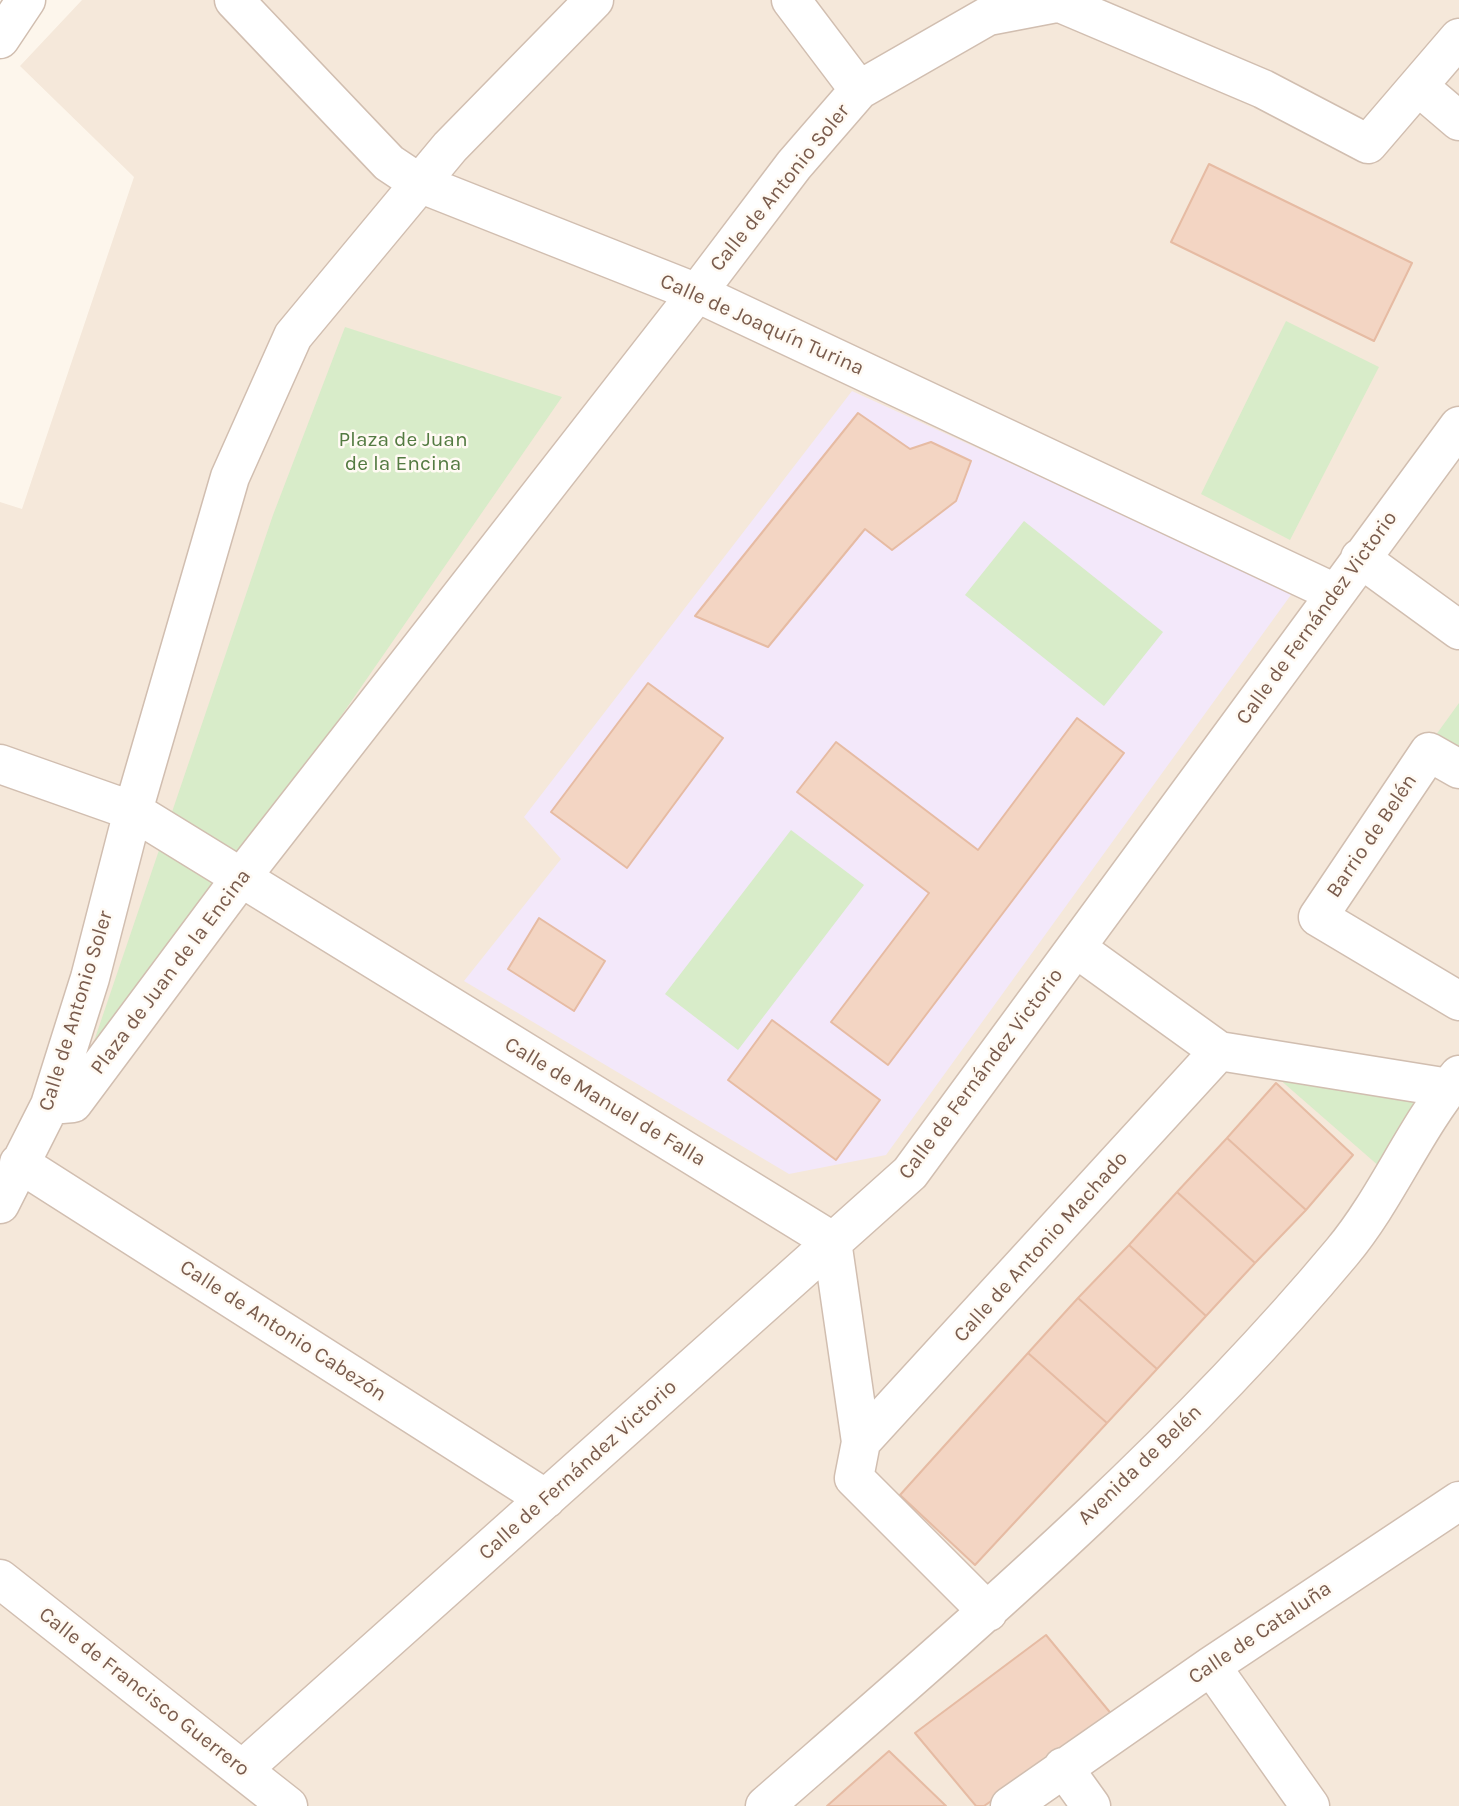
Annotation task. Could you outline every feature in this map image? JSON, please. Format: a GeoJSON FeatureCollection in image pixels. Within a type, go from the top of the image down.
{"type":"FeatureCollection","features":[{"type":"Feature","properties":{"kind":"street"},"geometry":{"type":"LineString","coordinates":[[0,39],[26,0]]}},
{"type":"Feature","properties":{"kind":"street","name":"Calle de Joaquín Turina"},"geometry":{"type":"LineString","coordinates":[[234,0],[389,163],[419,183],[697,293],[1335,593]]}},
{"type":"Feature","properties":{"kind":"street"},"geometry":{"type":"LineString","coordinates":[[133,811],[230,477],[293,336],[419,183],[594,0]]}},
{"type":"Feature","properties":{"kind":"street"},"geometry":{"type":"LineString","coordinates":[[791,0],[859,90]]}},
{"type":"Feature","properties":{"kind":"street"},"geometry":{"type":"LineString","coordinates":[[1055,1],[1264,89],[1368,144],[1459,38]]}},
{"type":"Feature","properties":{"kind":"street","name":"Calle de Antonio Soler"},"geometry":{"type":"LineString","coordinates":[[697,293],[794,165],[859,90],[988,16],[1055,1]]}},
{"type":"Feature","properties":{"kind":"street"},"geometry":{"type":"LineString","coordinates":[[1418,86],[1459,121]]}},
{"type":"Feature","properties":{"kind":"street","name":"Plaza de Juan de la Encina"},"geometry":{"type":"LineString","coordinates":[[50,1105],[73,1103],[240,879],[697,293]]}},
{"type":"Feature","properties":{"kind":"street","name":"Calle de Fernández Victorio"},"geometry":{"type":"LineString","coordinates":[[243,1769],[910,1173],[1459,426]]}},
{"type":"Feature","properties":{"kind":"street"},"geometry":{"type":"LineString","coordinates":[[1360,558],[1459,630]]}},
{"type":"Feature","properties":{"kind":"street","name":"Barrio de Belén"},"geometry":{"type":"LineString","coordinates":[[1459,769],[1429,752],[1318,916],[1459,1001]]}},
{"type":"Feature","properties":{"kind":"street","name":"Calle de Manuel de Falla"},"geometry":{"type":"LineString","coordinates":[[0,764],[133,811],[832,1241]]}},
{"type":"Feature","properties":{"kind":"street","name":"Calle de Antonio Soler"},"geometry":{"type":"LineString","coordinates":[[0,1204],[50,1105],[90,978],[133,811]]}},
{"type":"Feature","properties":{"kind":"street"},"geometry":{"type":"LineString","coordinates":[[1076,948],[1219,1051],[1454,1081]]}},
{"type":"Feature","properties":{"kind":"street","name":"Calle de Antonio Machado"},"geometry":{"type":"LineString","coordinates":[[861,1442],[1219,1051]]}},
{"type":"Feature","properties":{"kind":"street","name":"Avenida de Belén"},"geometry":{"type":"LineString","coordinates":[[765,1806],[988,1612],[1215,1393],[1343,1250],[1454,1081]]}},
{"type":"Feature","properties":{"kind":"street","name":"Calle de Antonio Cabezón"},"geometry":{"type":"LineString","coordinates":[[19,1163],[546,1499]]}},
{"type":"Feature","properties":{"kind":"street"},"geometry":{"type":"LineString","coordinates":[[832,1241],[861,1442],[854,1478],[988,1612]]}},
{"type":"Feature","properties":{"kind":"street","name":"Calle de Cataluña"},"geometry":{"type":"LineString","coordinates":[[1010,1806],[1211,1665],[1459,1501]]}},
{"type":"Feature","properties":{"kind":"street","name":"Calle de Francisco Guerrero"},"geometry":{"type":"LineString","coordinates":[[0,1580],[288,1806]]}},
{"type":"Feature","properties":{"kind":"street"},"geometry":{"type":"LineString","coordinates":[[1211,1665],[1310,1806]]}},
{"type":"Feature","properties":{"kind":"street"},"geometry":{"type":"LineString","coordinates":[[1063,1767],[1091,1806]]}},
{"type":"Feature","properties":{"kind":"shaded area"},"geometry":{"type":"Polygon","coordinates":[[[82,0],[1459,0],[1459,1806],[0,1806],[0,502],[22,509],[134,177],[20,66],[82,0]]]}},
{"type":"Feature","properties":{"kind":"shaded area"},"geometry":{"type":"Polygon","coordinates":[[[852,391],[1293,592],[886,1155],[789,1174],[464,981],[561,859],[524,817],[852,391]]]}},
{"type":"Feature","properties":{"kind":"green space"},"geometry":{"type":"Polygon","coordinates":[[[1286,321],[1379,367],[1290,540],[1201,494],[1286,321]]]}},
{"type":"Feature","properties":{"kind":"green space","name":"Plaza de Juan de la Encina"},"geometry":{"type":"Polygon","coordinates":[[[345,327],[562,397],[73,1103],[273,515],[345,327]]]}},
{"type":"Feature","properties":{"kind":"green space"},"geometry":{"type":"Polygon","coordinates":[[[1024,521],[1163,632],[1104,706],[965,595],[1024,521]]]}},
{"type":"Feature","properties":{"kind":"green space"},"geometry":{"type":"Polygon","coordinates":[[[1459,703],[1459,753],[1433,739],[1459,703]]]}},
{"type":"Feature","properties":{"kind":"green space"},"geometry":{"type":"Polygon","coordinates":[[[791,830],[864,885],[738,1050],[665,994],[791,830]]]}},
{"type":"Feature","properties":{"kind":"green space"},"geometry":{"type":"Polygon","coordinates":[[[1278,1078],[1421,1094],[1380,1167],[1278,1078]]]}},
{"type":"Feature","properties":{"kind":"building"},"geometry":{"type":"Polygon","coordinates":[[[1209,164],[1412,263],[1374,341],[1171,242],[1209,164]]]}},
{"type":"Feature","properties":{"kind":"building"},"geometry":{"type":"Polygon","coordinates":[[[858,413],[910,449],[931,442],[971,461],[956,501],[892,550],[865,529],[768,647],[695,616],[858,413]]]}},
{"type":"Feature","properties":{"kind":"building"},"geometry":{"type":"Polygon","coordinates":[[[648,683],[723,738],[627,868],[551,812],[648,683]]]}},
{"type":"Feature","properties":{"kind":"building"},"geometry":{"type":"Polygon","coordinates":[[[1077,718],[1124,753],[888,1065],[831,1022],[929,893],[797,792],[836,742],[978,850],[1077,718]]]}},
{"type":"Feature","properties":{"kind":"building"},"geometry":{"type":"Polygon","coordinates":[[[539,918],[605,961],[574,1011],[508,969],[539,918]]]}},
{"type":"Feature","properties":{"kind":"building"},"geometry":{"type":"Polygon","coordinates":[[[772,1020],[880,1100],[836,1160],[728,1080],[772,1020]]]}},
{"type":"Feature","properties":{"kind":"building"},"geometry":{"type":"Polygon","coordinates":[[[1276,1083],[1353,1155],[1306,1210],[1227,1138],[1276,1083]]]}},
{"type":"Feature","properties":{"kind":"building"},"geometry":{"type":"Polygon","coordinates":[[[1227,1138],[1306,1210],[1255,1263],[1177,1192],[1227,1138]]]}},
{"type":"Feature","properties":{"kind":"building"},"geometry":{"type":"Polygon","coordinates":[[[1177,1192],[1255,1263],[1206,1316],[1129,1245],[1177,1192]]]}},
{"type":"Feature","properties":{"kind":"building"},"geometry":{"type":"Polygon","coordinates":[[[1129,1245],[1206,1316],[1157,1369],[1078,1298],[1129,1245]]]}},
{"type":"Feature","properties":{"kind":"building"},"geometry":{"type":"Polygon","coordinates":[[[1078,1298],[1157,1369],[1107,1423],[1028,1353],[1078,1298]]]}},
{"type":"Feature","properties":{"kind":"building"},"geometry":{"type":"Polygon","coordinates":[[[1028,1353],[1107,1423],[975,1565],[900,1495],[1028,1353]]]}},
{"type":"Feature","properties":{"kind":"building"},"geometry":{"type":"Polygon","coordinates":[[[1046,1635],[1113,1716],[984,1806],[976,1806],[915,1733],[1046,1635]]]}},
{"type":"Feature","properties":{"kind":"building"},"geometry":{"type":"Polygon","coordinates":[[[889,1751],[946,1806],[827,1806],[889,1751]]]}}]}
